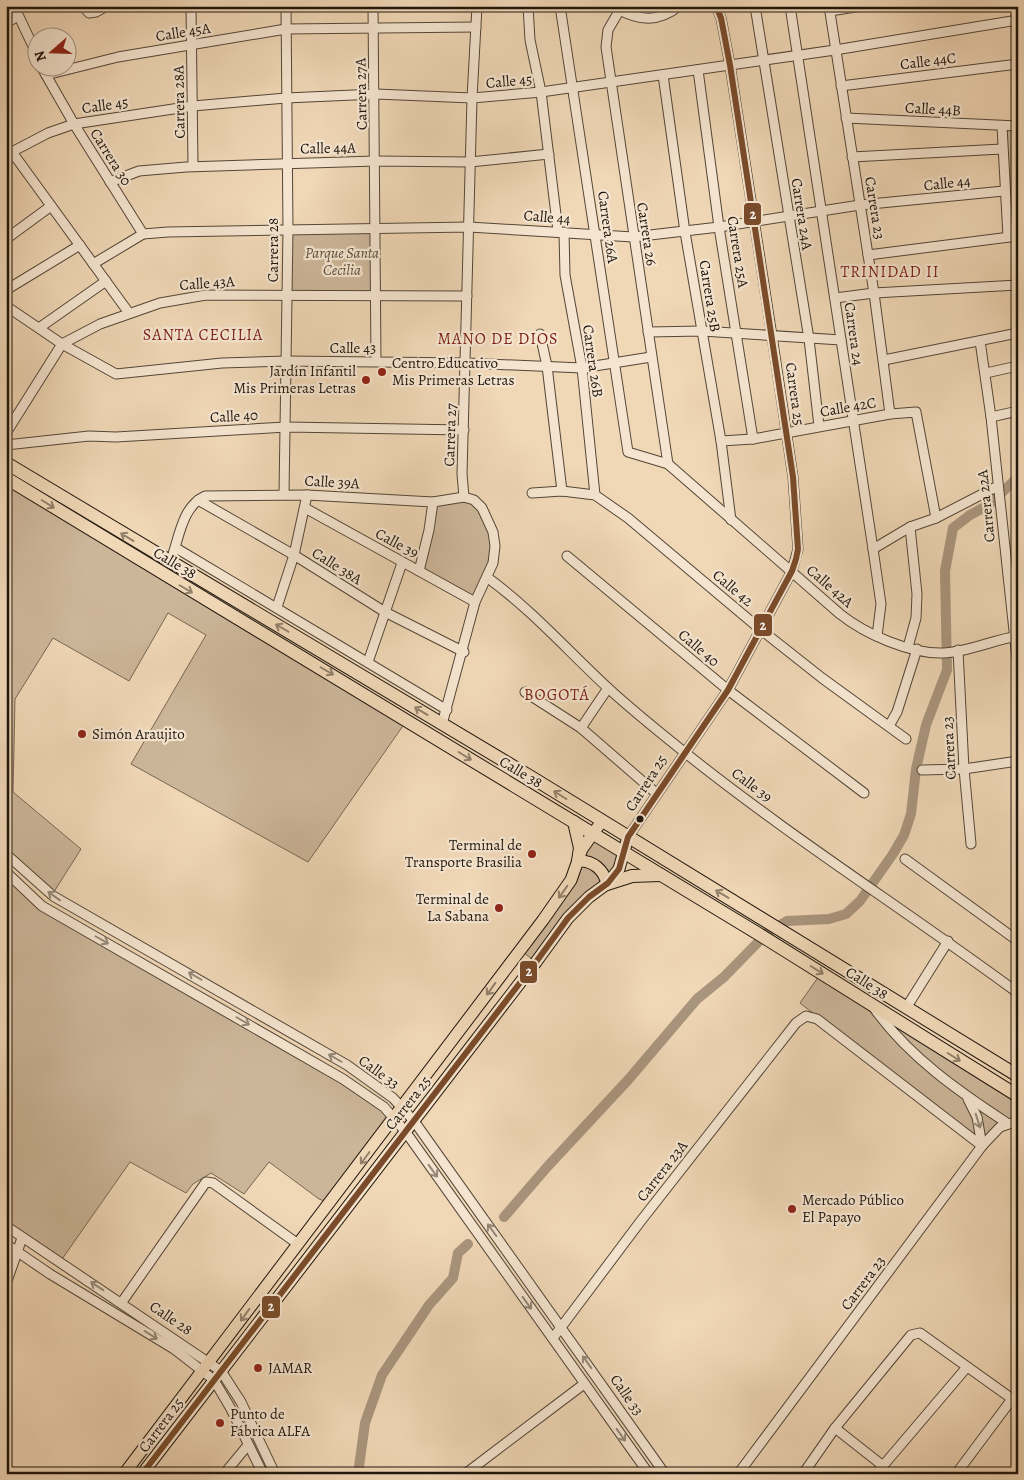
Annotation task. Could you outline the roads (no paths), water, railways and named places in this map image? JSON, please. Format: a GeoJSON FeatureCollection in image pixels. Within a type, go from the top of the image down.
{"type":"FeatureCollection","features":[{"type":"Feature","properties":{"kind":"highway","name":"Calle 38"},"geometry":{"type":"LineString","coordinates":[[6,463],[170,563],[305,641],[1018,1076]]}},
{"type":"Feature","properties":{"kind":"highway","name":"Calle 38"},"geometry":{"type":"LineString","coordinates":[[6,478],[776,944],[1018,1096]]}},
{"type":"Feature","properties":{"kind":"highway"},"geometry":{"type":"LineString","coordinates":[[574,822],[580,848],[578,861]]}},
{"type":"Feature","properties":{"kind":"highway"},"geometry":{"type":"LineString","coordinates":[[607,884],[632,876],[661,875]]}},
{"type":"Feature","properties":{"kind":"main road","name":"Carrera 25"},"geometry":{"type":"LineString","coordinates":[[124,1474],[543,920],[571,880],[582,849],[602,821]]}},
{"type":"Feature","properties":{"kind":"main road","name":"Carrera 25"},"geometry":{"type":"LineString","coordinates":[[142,1474],[568,918],[589,897],[607,884],[619,869],[628,837]]}},
{"type":"Feature","properties":{"kind":"main road"},"geometry":{"type":"LineString","coordinates":[[578,861],[588,862],[596,866],[602,872],[607,884]]}},
{"type":"Feature","properties":{"kind":"street"},"geometry":{"type":"LineString","coordinates":[[14,6],[28,36]]}},
{"type":"Feature","properties":{"kind":"street"},"geometry":{"type":"LineString","coordinates":[[86,9],[96,12],[107,6]]}},
{"type":"Feature","properties":{"kind":"street","name":"Carrera 28A"},"geometry":{"type":"LineString","coordinates":[[192,6],[193,166]]}},
{"type":"Feature","properties":{"kind":"street","name":"Carrera 28"},"geometry":{"type":"LineString","coordinates":[[284,494],[288,230],[286,6]]}},
{"type":"Feature","properties":{"kind":"street","name":"Carrera 27A"},"geometry":{"type":"LineString","coordinates":[[373,6],[376,94],[376,362]]}},
{"type":"Feature","properties":{"kind":"street","name":"Carrera 27"},"geometry":{"type":"LineString","coordinates":[[464,497],[470,162],[478,6]]}},
{"type":"Feature","properties":{"kind":"street","name":"Carrera 26B"},"geometry":{"type":"LineString","coordinates":[[528,6],[530,40],[541,92],[561,231],[565,275],[582,368],[595,495]]}},
{"type":"Feature","properties":{"kind":"street","name":"Carrera 26A"},"geometry":{"type":"LineString","coordinates":[[560,6],[628,452]]}},
{"type":"Feature","properties":{"kind":"street"},"geometry":{"type":"LineString","coordinates":[[618,7],[637,16],[654,19],[667,16],[679,6]]}},
{"type":"Feature","properties":{"kind":"street","name":"Carrera 25"},"geometry":{"type":"LineString","coordinates":[[628,837],[656,793],[728,690],[792,571],[798,548],[793,477],[772,336],[730,65],[721,18],[716,6]]}},
{"type":"Feature","properties":{"kind":"street","name":"Carrera 24A"},"geometry":{"type":"LineString","coordinates":[[754,6],[809,339],[819,426]]}},
{"type":"Feature","properties":{"kind":"street","name":"Carrera 24"},"geometry":{"type":"LineString","coordinates":[[790,6],[874,549],[881,604],[877,636]]}},
{"type":"Feature","properties":{"kind":"street"},"geometry":{"type":"LineString","coordinates":[[829,9],[862,6]]}},
{"type":"Feature","properties":{"kind":"street","name":"Carrera 26"},"geometry":{"type":"LineString","coordinates":[[618,7],[608,30],[606,47],[668,464]]}},
{"type":"Feature","properties":{"kind":"street","name":"Carrera 23"},"geometry":{"type":"LineString","coordinates":[[829,9],[874,293],[890,414]]}},
{"type":"Feature","properties":{"kind":"street"},"geometry":{"type":"LineString","coordinates":[[6,22],[18,16]]}},
{"type":"Feature","properties":{"kind":"street","name":"Calle 45"},"geometry":{"type":"LineString","coordinates":[[9,153],[48,133],[74,124],[193,106],[286,98],[376,94],[472,98],[541,92],[835,50],[1018,20]]}},
{"type":"Feature","properties":{"kind":"street","name":"Calle 45A"},"geometry":{"type":"LineString","coordinates":[[78,64],[118,56],[286,30],[476,27]]}},
{"type":"Feature","properties":{"kind":"street","name":"Calle 44C"},"geometry":{"type":"LineString","coordinates":[[841,86],[1018,64]]}},
{"type":"Feature","properties":{"kind":"street","name":"Carrera 25A"},"geometry":{"type":"LineString","coordinates":[[698,70],[719,227],[738,334],[752,439]]}},
{"type":"Feature","properties":{"kind":"street","name":"Carrera 25B"},"geometry":{"type":"LineString","coordinates":[[663,75],[685,232],[721,441],[732,520]]}},
{"type":"Feature","properties":{"kind":"street","name":"Carrera 30"},"geometry":{"type":"LineString","coordinates":[[48,78],[74,124],[143,234]]}},
{"type":"Feature","properties":{"kind":"street","name":"Calle 44B"},"geometry":{"type":"LineString","coordinates":[[846,118],[1018,126]]}},
{"type":"Feature","properties":{"kind":"street"},"geometry":{"type":"LineString","coordinates":[[1002,126],[1004,191],[1008,237]]}},
{"type":"Feature","properties":{"kind":"street"},"geometry":{"type":"LineString","coordinates":[[852,157],[1002,149]]}},
{"type":"Feature","properties":{"kind":"street"},"geometry":{"type":"LineString","coordinates":[[9,153],[51,206],[129,313]]}},
{"type":"Feature","properties":{"kind":"street","name":"Calle 44A"},"geometry":{"type":"LineString","coordinates":[[110,182],[139,171],[193,166],[376,161],[470,162],[549,154]]}},
{"type":"Feature","properties":{"kind":"street","name":"Calle 44"},"geometry":{"type":"LineString","coordinates":[[93,264],[143,234],[469,226],[633,237],[685,232],[860,205],[1004,191]]}},
{"type":"Feature","properties":{"kind":"street"},"geometry":{"type":"LineString","coordinates":[[6,239],[51,206]]}},
{"type":"Feature","properties":{"kind":"street"},"geometry":{"type":"LineString","coordinates":[[868,255],[1018,236]]}},
{"type":"Feature","properties":{"kind":"street"},"geometry":{"type":"LineString","coordinates":[[6,290],[80,245]]}},
{"type":"Feature","properties":{"kind":"street"},"geometry":{"type":"LineString","coordinates":[[39,328],[106,281]]}},
{"type":"Feature","properties":{"kind":"street"},"geometry":{"type":"LineString","coordinates":[[835,298],[874,293],[1018,285]]}},
{"type":"Feature","properties":{"kind":"street","name":"Calle 43A"},"geometry":{"type":"LineString","coordinates":[[6,433],[62,344],[91,328],[129,313],[182,297],[287,294],[467,296]]}},
{"type":"Feature","properties":{"kind":"street"},"geometry":{"type":"LineString","coordinates":[[6,306],[62,344]]}},
{"type":"Feature","properties":{"kind":"street"},"geometry":{"type":"LineString","coordinates":[[648,332],[702,331],[841,340]]}},
{"type":"Feature","properties":{"kind":"street"},"geometry":{"type":"LineString","coordinates":[[884,360],[1018,333]]}},
{"type":"Feature","properties":{"kind":"street"},"geometry":{"type":"LineString","coordinates":[[540,334],[547,366],[562,490]]}},
{"type":"Feature","properties":{"kind":"street","name":"Carrera 22A"},"geometry":{"type":"LineString","coordinates":[[980,341],[992,417],[1018,668]]}},
{"type":"Feature","properties":{"kind":"street","name":"Calle 43"},"geometry":{"type":"LineString","coordinates":[[62,344],[116,374],[222,363],[287,361],[466,363],[582,368],[651,356]]}},
{"type":"Feature","properties":{"kind":"street"},"geometry":{"type":"LineString","coordinates":[[986,373],[1013,367]]}},
{"type":"Feature","properties":{"kind":"street","name":"Calle 42C"},"geometry":{"type":"LineString","coordinates":[[721,441],[752,439],[853,420],[914,411],[917,414],[936,518]]}},
{"type":"Feature","properties":{"kind":"street"},"geometry":{"type":"LineString","coordinates":[[992,417],[1018,411]]}},
{"type":"Feature","properties":{"kind":"street","name":"Calle 40"},"geometry":{"type":"LineString","coordinates":[[6,445],[89,436],[116,437],[286,427],[464,430]]}},
{"type":"Feature","properties":{"kind":"street","name":"Calle 42A"},"geometry":{"type":"LineString","coordinates":[[628,452],[668,464],[851,622],[877,636],[913,648],[936,653],[955,651],[1016,637]]}},
{"type":"Feature","properties":{"kind":"street"},"geometry":{"type":"LineString","coordinates":[[874,549],[910,527],[936,518],[998,488]]}},
{"type":"Feature","properties":{"kind":"street","name":"Calle 42"},"geometry":{"type":"LineString","coordinates":[[532,493],[562,490],[595,495],[628,518],[760,629],[822,678],[906,739]]}},
{"type":"Feature","properties":{"kind":"street","name":"Calle 39A"},"geometry":{"type":"LineString","coordinates":[[198,500],[216,495],[284,494],[433,502],[464,497]]}},
{"type":"Feature","properties":{"kind":"street"},"geometry":{"type":"LineString","coordinates":[[277,607],[294,555],[307,494]]}},
{"type":"Feature","properties":{"kind":"street"},"geometry":{"type":"LineString","coordinates":[[442,724],[464,652],[475,602],[494,563],[495,546],[493,532],[482,508],[474,500],[464,497]]}},
{"type":"Feature","properties":{"kind":"street"},"geometry":{"type":"LineString","coordinates":[[170,563],[188,510],[198,500]]}},
{"type":"Feature","properties":{"kind":"street","name":"Calle 38A"},"geometry":{"type":"LineString","coordinates":[[198,500],[294,555],[385,612],[464,652]]}},
{"type":"Feature","properties":{"kind":"street"},"geometry":{"type":"LineString","coordinates":[[419,571],[429,530],[433,502]]}},
{"type":"Feature","properties":{"kind":"street","name":"Calle 39"},"geometry":{"type":"LineString","coordinates":[[305,508],[475,602]]}},
{"type":"Feature","properties":{"kind":"street"},"geometry":{"type":"LineString","coordinates":[[889,726],[897,712],[913,648],[917,594],[910,527]]}},
{"type":"Feature","properties":{"kind":"street"},"geometry":{"type":"LineString","coordinates":[[176,548],[446,710]]}},
{"type":"Feature","properties":{"kind":"street","name":"Calle 40"},"geometry":{"type":"LineString","coordinates":[[567,556],[728,690],[864,793]]}},
{"type":"Feature","properties":{"kind":"street"},"geometry":{"type":"LineString","coordinates":[[368,662],[402,563]]}},
{"type":"Feature","properties":{"kind":"street","name":"Calle 39"},"geometry":{"type":"LineString","coordinates":[[488,578],[512,595],[608,688],[684,752],[873,892],[948,941],[1018,993]]}},
{"type":"Feature","properties":{"kind":"street","name":"Carrera 23"},"geometry":{"type":"LineString","coordinates":[[955,651],[971,844]]}},
{"type":"Feature","properties":{"kind":"street"},"geometry":{"type":"LineString","coordinates":[[581,728],[608,688]]}},
{"type":"Feature","properties":{"kind":"street"},"geometry":{"type":"LineString","coordinates":[[525,692],[581,728],[656,793]]}},
{"type":"Feature","properties":{"kind":"street"},"geometry":{"type":"LineString","coordinates":[[922,770],[964,769],[1018,761]]}},
{"type":"Feature","properties":{"kind":"street","name":"Calle 33"},"geometry":{"type":"LineString","coordinates":[[6,854],[52,896],[145,947],[347,1065],[380,1088],[402,1108],[414,1121],[665,1474]]}},
{"type":"Feature","properties":{"kind":"street"},"geometry":{"type":"LineString","coordinates":[[905,859],[1018,941]]}},
{"type":"Feature","properties":{"kind":"street","name":"Calle 33"},"geometry":{"type":"LineString","coordinates":[[6,872],[42,906],[372,1098],[404,1131],[649,1474]]}},
{"type":"Feature","properties":{"kind":"street"},"geometry":{"type":"LineString","coordinates":[[906,1008],[948,941]]}},
{"type":"Feature","properties":{"kind":"street"},"geometry":{"type":"LineString","coordinates":[[137,960],[145,947]]}},
{"type":"Feature","properties":{"kind":"street"},"geometry":{"type":"LineString","coordinates":[[872,1006],[888,1029],[911,1050],[967,1097],[1007,1124]]}},
{"type":"Feature","properties":{"kind":"street","name":"Carrera 23A"},"geometry":{"type":"LineString","coordinates":[[553,1338],[640,1222],[796,1023],[806,1016],[818,1019],[982,1146]]}},
{"type":"Feature","properties":{"kind":"street"},"geometry":{"type":"LineString","coordinates":[[967,1097],[977,1117],[982,1146]]}},
{"type":"Feature","properties":{"kind":"street","name":"Carrera 23"},"geometry":{"type":"LineString","coordinates":[[738,1474],[982,1146],[996,1131],[1007,1124],[1018,1121]]}},
{"type":"Feature","properties":{"kind":"street"},"geometry":{"type":"LineString","coordinates":[[122,1302],[206,1182],[213,1182],[298,1244]]}},
{"type":"Feature","properties":{"kind":"street","name":"Calle 28"},"geometry":{"type":"LineString","coordinates":[[6,1226],[122,1302],[206,1366],[231,1409],[262,1474]]}},
{"type":"Feature","properties":{"kind":"street"},"geometry":{"type":"LineString","coordinates":[[6,1284],[22,1238]]}},
{"type":"Feature","properties":{"kind":"street","name":"Calle 28"},"geometry":{"type":"LineString","coordinates":[[6,1244],[166,1344],[206,1366],[221,1370],[241,1402],[275,1474]]}},
{"type":"Feature","properties":{"kind":"street"},"geometry":{"type":"LineString","coordinates":[[803,1474],[835,1428],[911,1335],[920,1334],[1015,1401],[956,1474]]}},
{"type":"Feature","properties":{"kind":"street"},"geometry":{"type":"LineString","coordinates":[[876,1474],[967,1367]]}},
{"type":"Feature","properties":{"kind":"street"},"geometry":{"type":"LineString","coordinates":[[465,1474],[584,1384]]}},
{"type":"Feature","properties":{"kind":"street"},"geometry":{"type":"LineString","coordinates":[[835,1428],[882,1465]]}},
{"type":"Feature","properties":{"kind":"street"},"geometry":{"type":"LineString","coordinates":[[224,1474],[248,1444]]}},
{"type":"Feature","properties":{"kind":"waterway"},"geometry":{"type":"LineString","coordinates":[[504,1217],[548,1166],[628,1080],[697,999],[724,977],[769,931],[787,921],[829,919],[846,914],[860,901],[893,854],[904,835],[911,814],[916,769],[926,725],[947,670],[945,571],[953,528],[970,515],[990,504],[1018,477]]}},
{"type":"Feature","properties":{"kind":"waterway"},"geometry":{"type":"LineString","coordinates":[[358,1474],[365,1423],[382,1375],[429,1305],[453,1278],[458,1253],[468,1244]]}},
{"type":"Feature","properties":{"kind":"place","name":"Centro Educativo Mis Primeras Letras"},"geometry":{"type":"Point","coordinates":[382,372]}},
{"type":"Feature","properties":{"kind":"place","name":"Jardín Infantil Mis Primeras Letras"},"geometry":{"type":"Point","coordinates":[366,380]}},
{"type":"Feature","properties":{"kind":"place","name":"Simón Araujito"},"geometry":{"type":"Point","coordinates":[82,734]}},
{"type":"Feature","properties":{"kind":"place","name":"Terminal de Transporte Brasilia"},"geometry":{"type":"Point","coordinates":[532,854]}},
{"type":"Feature","properties":{"kind":"place","name":"Terminal de La Sabana"},"geometry":{"type":"Point","coordinates":[499,908]}},
{"type":"Feature","properties":{"kind":"place","name":"Mercado Público El Papayo"},"geometry":{"type":"Point","coordinates":[792,1209]}},
{"type":"Feature","properties":{"kind":"place","name":"JAMAR"},"geometry":{"type":"Point","coordinates":[258,1368]}},
{"type":"Feature","properties":{"kind":"place","name":"Punto de Fábrica ALFA"},"geometry":{"type":"Point","coordinates":[220,1423]}},
{"type":"Feature","properties":{"kind":"district","name":"TRINIDAD II"},"geometry":{"type":"Point","coordinates":[890,271]}},
{"type":"Feature","properties":{"kind":"district","name":"SANTA CECILIA"},"geometry":{"type":"Point","coordinates":[203,334]}},
{"type":"Feature","properties":{"kind":"district","name":"MANO DE DIOS"},"geometry":{"type":"Point","coordinates":[498,338]}},
{"type":"Feature","properties":{"kind":"district","name":"BOGOTÁ"},"geometry":{"type":"Point","coordinates":[557,694]}},
{"type":"Feature","properties":{"kind":"park label","name":"Parque Santa Cecilia"},"geometry":{"type":"Point","coordinates":[342,262]}}]}
